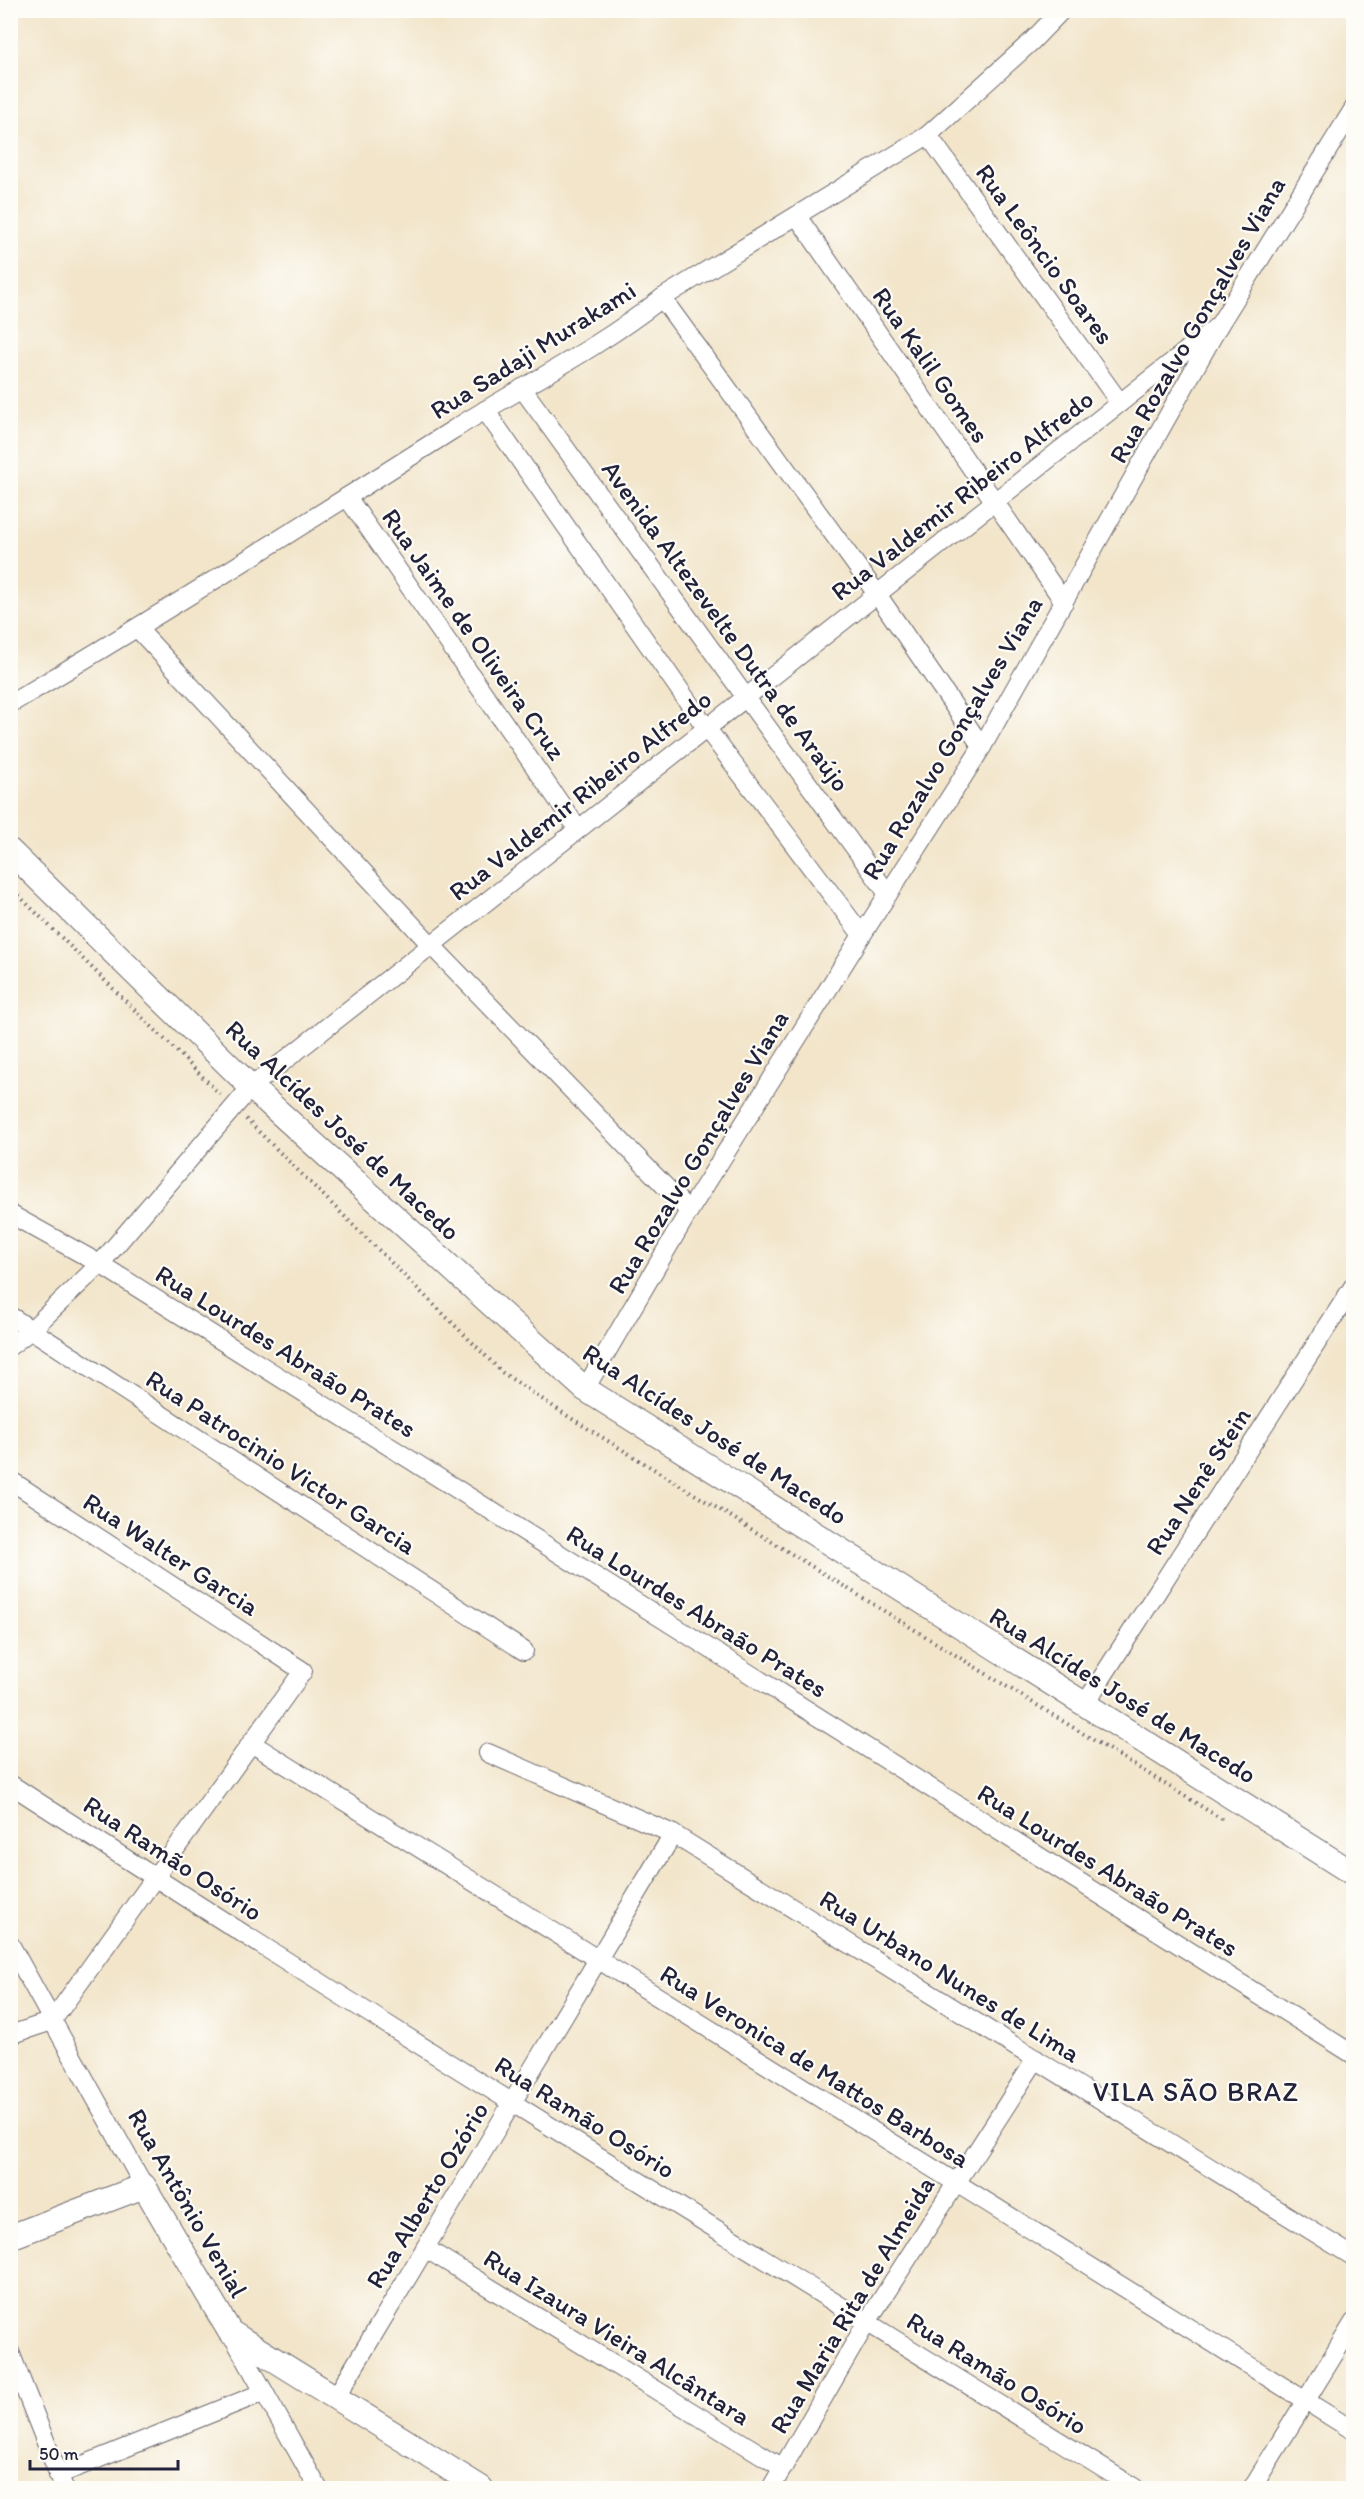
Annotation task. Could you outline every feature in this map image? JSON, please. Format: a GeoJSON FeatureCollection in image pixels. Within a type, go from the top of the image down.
{"type":"FeatureCollection","features":[{"type":"Feature","properties":{"kind":"street","name":"Rua Sadaji Murakami"},"geometry":{"type":"LineString","coordinates":[[10,704],[138,629],[484,410],[626,326],[662,298],[928,135],[1032,41],[1062,10]]}},
{"type":"Feature","properties":{"kind":"street","name":"Rua Rozalvo Gonçalves Viana"},"geometry":{"type":"LineString","coordinates":[[585,1389],[689,1211],[982,747],[1219,325],[1353,108]]}},
{"type":"Feature","properties":{"kind":"street","name":"Rua Leôncio Soares"},"geometry":{"type":"LineString","coordinates":[[928,135],[1120,403]]}},
{"type":"Feature","properties":{"kind":"street","name":"Rua Kalil Gomes"},"geometry":{"type":"LineString","coordinates":[[797,216],[1064,602]]}},
{"type":"Feature","properties":{"kind":"street"},"geometry":{"type":"LineString","coordinates":[[662,298],[877,594],[982,747]]}},
{"type":"Feature","properties":{"kind":"street","name":"Rua Valdemir Ribeiro Alfredo"},"geometry":{"type":"LineString","coordinates":[[10,1346],[31,1330],[100,1264],[251,1087],[1219,325]]}},
{"type":"Feature","properties":{"kind":"street","name":"Avenida Altezevelte Dutra de Araújo"},"geometry":{"type":"LineString","coordinates":[[522,388],[888,894]]}},
{"type":"Feature","properties":{"kind":"street"},"geometry":{"type":"LineString","coordinates":[[484,410],[706,729],[862,934]]}},
{"type":"Feature","properties":{"kind":"street","name":"Rua Jaime de Oliveira Cruz"},"geometry":{"type":"LineString","coordinates":[[347,497],[578,829]]}},
{"type":"Feature","properties":{"kind":"street"},"geometry":{"type":"LineString","coordinates":[[138,629],[431,945],[689,1211]]}},
{"type":"Feature","properties":{"kind":"street","name":"Rua Alcídes José de Macedo"},"geometry":{"type":"LineString","coordinates":[[10,851],[251,1087],[585,1389],[1353,1874]]}},
{"type":"Feature","properties":{"kind":"street","name":"Rua Lourdes Abraão Prates"},"geometry":{"type":"LineString","coordinates":[[10,1214],[100,1264],[1353,2055]]}},
{"type":"Feature","properties":{"kind":"street","name":"Rua Nenê Stein"},"geometry":{"type":"LineString","coordinates":[[1085,1704],[1353,1285]]}},
{"type":"Feature","properties":{"kind":"street","name":"Rua Patrocinio Victor Garcia"},"geometry":{"type":"LineString","coordinates":[[10,1316],[524,1650]]}},
{"type":"Feature","properties":{"kind":"street","name":"Rua Walter Garcia"},"geometry":{"type":"LineString","coordinates":[[10,1480],[303,1671],[251,1743]]}},
{"type":"Feature","properties":{"kind":"street"},"geometry":{"type":"LineString","coordinates":[[10,2035],[52,2021],[251,1743]]}},
{"type":"Feature","properties":{"kind":"street","name":"Rua Veronica de Mattos Barbosa"},"geometry":{"type":"LineString","coordinates":[[251,1743],[1353,2431]]}},
{"type":"Feature","properties":{"kind":"street","name":"Rua Urbano Nunes de Lima"},"geometry":{"type":"LineString","coordinates":[[488,1753],[673,1834],[1353,2257]]}},
{"type":"Feature","properties":{"kind":"street","name":"Rua Ramão Osório"},"geometry":{"type":"LineString","coordinates":[[10,1784],[155,1878],[512,2102],[1135,2488]]}},
{"type":"Feature","properties":{"kind":"street","name":"Rua Alberto Ozório"},"geometry":{"type":"LineString","coordinates":[[336,2397],[673,1834]]}},
{"type":"Feature","properties":{"kind":"street","name":"Rua Antônio Venial"},"geometry":{"type":"LineString","coordinates":[[10,1944],[144,2186],[230,2331],[318,2488]]}},
{"type":"Feature","properties":{"kind":"street","name":"Rua Maria Rita de Almeida"},"geometry":{"type":"LineString","coordinates":[[771,2488],[867,2322],[1036,2059]]}},
{"type":"Feature","properties":{"kind":"street"},"geometry":{"type":"LineString","coordinates":[[10,2237],[144,2186]]}},
{"type":"Feature","properties":{"kind":"street","name":"Rua Izaura Vieira Alcântara"},"geometry":{"type":"LineString","coordinates":[[425,2248],[783,2468]]}},
{"type":"Feature","properties":{"kind":"street"},"geometry":{"type":"LineString","coordinates":[[1252,2488],[1353,2322]]}},
{"type":"Feature","properties":{"kind":"street"},"geometry":{"type":"LineString","coordinates":[[230,2331],[481,2488]]}},
{"type":"Feature","properties":{"kind":"street"},"geometry":{"type":"LineString","coordinates":[[10,2352],[61,2482],[264,2392]]}},
{"type":"Feature","properties":{"kind":"district","name":"VILA SÃO BRAZ"},"geometry":{"type":"Point","coordinates":[1196,2091]}}]}
